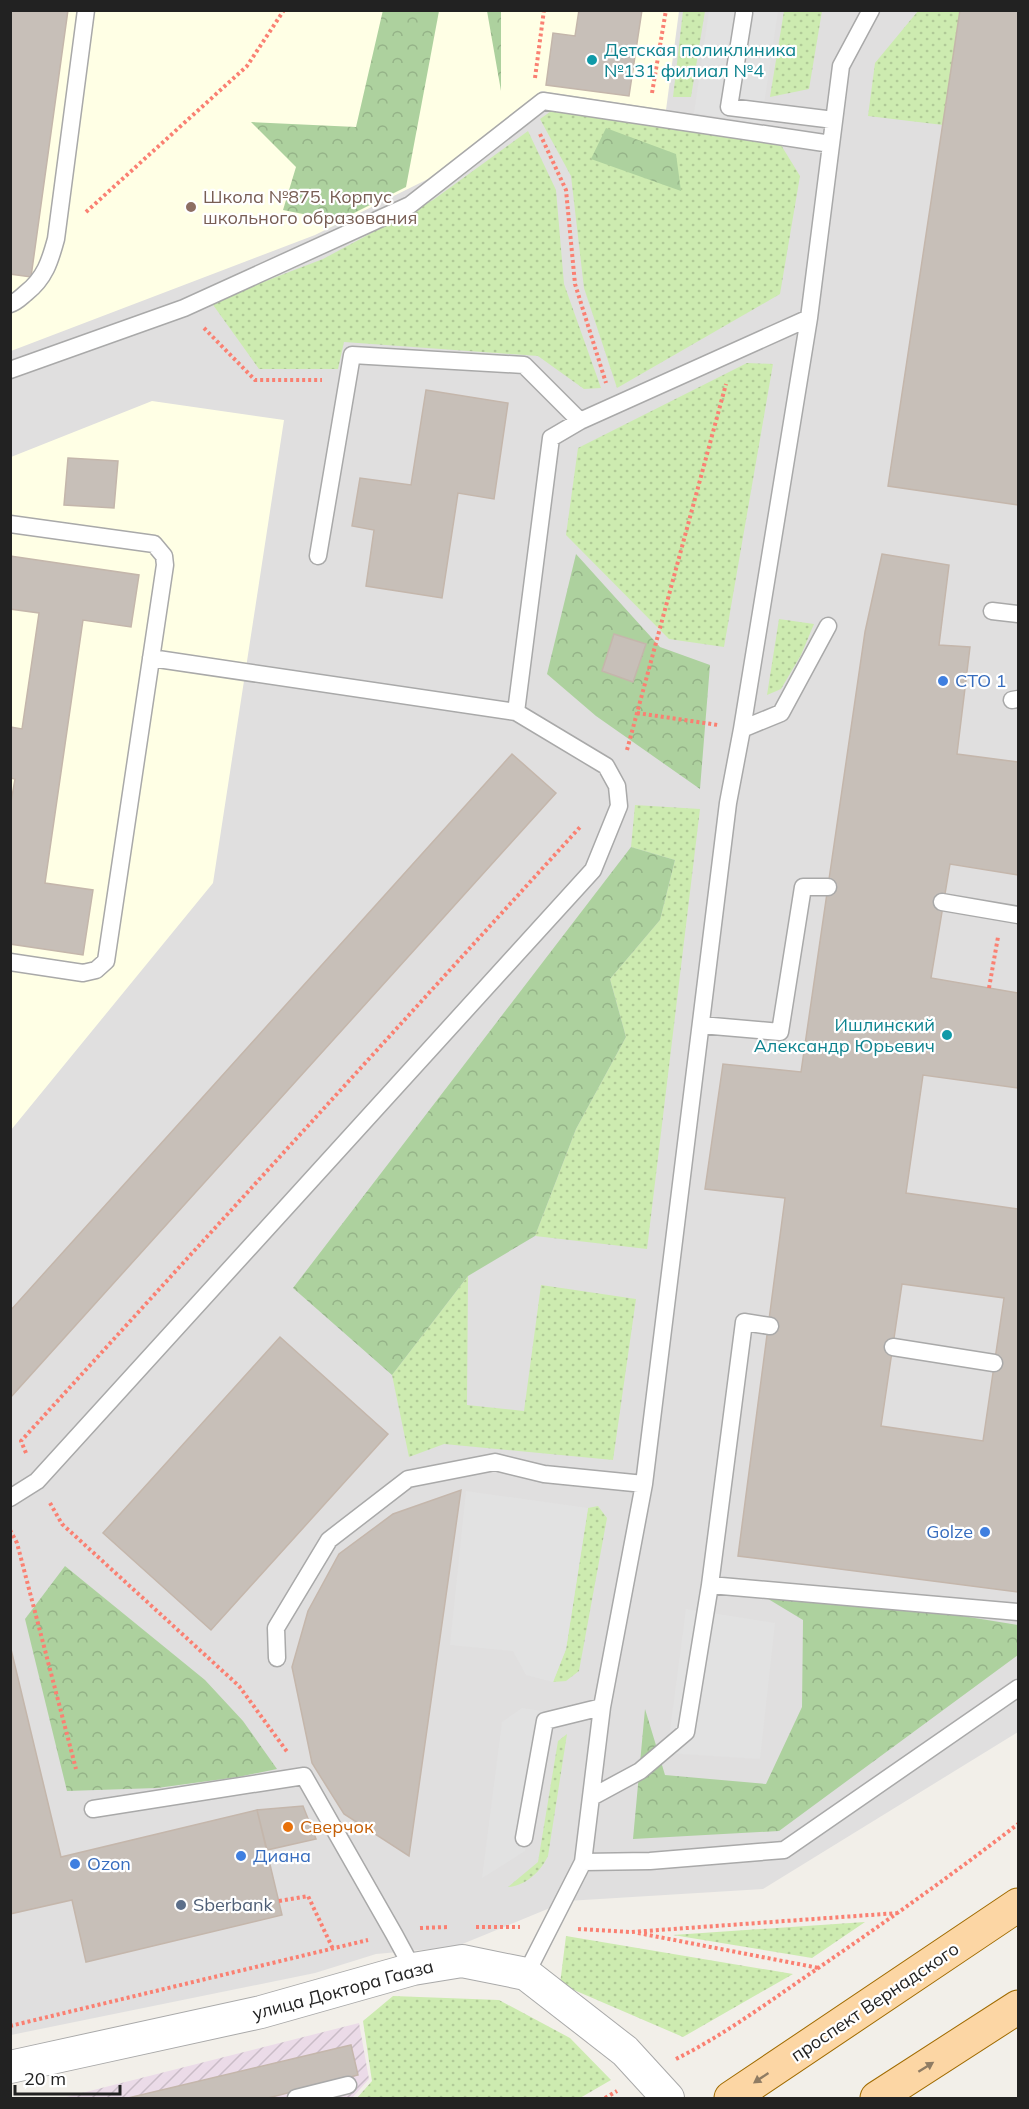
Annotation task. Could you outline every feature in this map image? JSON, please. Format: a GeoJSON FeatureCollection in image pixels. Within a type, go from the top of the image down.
{"type":"FeatureCollection","features":[{"type":"Feature","properties":{"kind":"main road","name":"проспект Вернадского"},"geometry":{"type":"LineString","coordinates":[[731,2098],[1018,1905]]}},
{"type":"Feature","properties":{"kind":"main road"},"geometry":{"type":"LineString","coordinates":[[877,2098],[1018,2007]]}},
{"type":"Feature","properties":{"kind":"street","name":"улица Доктора Гааза"},"geometry":{"type":"LineString","coordinates":[[10,2067],[261,2012],[412,1969],[462,1961],[526,1974],[625,2052],[668,2098]]}},
{"type":"Feature","properties":{"kind":"lane"},"geometry":{"type":"LineString","coordinates":[[10,304],[37,284],[48,267],[56,239],[87,10]]}},
{"type":"Feature","properties":{"kind":"lane"},"geometry":{"type":"LineString","coordinates":[[526,1974],[583,1862],[602,1707],[645,1484],[728,803],[809,318],[841,66],[871,10]]}},
{"type":"Feature","properties":{"kind":"lane"},"geometry":{"type":"LineString","coordinates":[[744,13],[729,107],[834,120]]}},
{"type":"Feature","properties":{"kind":"lane"},"geometry":{"type":"LineString","coordinates":[[10,369],[184,308],[410,205],[543,101],[831,144]]}},
{"type":"Feature","properties":{"kind":"lane"},"geometry":{"type":"LineString","coordinates":[[516,712],[551,438],[580,421],[809,318]]}},
{"type":"Feature","properties":{"kind":"lane"},"geometry":{"type":"LineString","coordinates":[[318,556],[352,355],[524,365],[580,421]]}},
{"type":"Feature","properties":{"kind":"lane"},"geometry":{"type":"LineString","coordinates":[[10,524],[154,544],[164,556],[165,565],[106,961],[96,970],[83,973],[10,962]]}},
{"type":"Feature","properties":{"kind":"lane"},"geometry":{"type":"LineString","coordinates":[[992,611],[1018,614]]}},
{"type":"Feature","properties":{"kind":"lane"},"geometry":{"type":"LineString","coordinates":[[742,729],[781,713],[828,626]]}},
{"type":"Feature","properties":{"kind":"lane"},"geometry":{"type":"LineString","coordinates":[[10,1498],[37,1481],[593,870],[620,806],[617,786],[606,766],[516,712],[151,658]]}},
{"type":"Feature","properties":{"kind":"lane"},"geometry":{"type":"LineString","coordinates":[[701,1025],[780,1032],[803,886],[828,887]]}},
{"type":"Feature","properties":{"kind":"lane"},"geometry":{"type":"LineString","coordinates":[[942,902],[1010,914]]}},
{"type":"Feature","properties":{"kind":"lane"},"geometry":{"type":"LineString","coordinates":[[592,1797],[640,1770],[686,1732],[710,1585],[744,1322],[770,1326]]}},
{"type":"Feature","properties":{"kind":"lane"},"geometry":{"type":"LineString","coordinates":[[892,1347],[994,1363]]}},
{"type":"Feature","properties":{"kind":"lane"},"geometry":{"type":"LineString","coordinates":[[277,1658],[276,1628],[329,1540],[408,1479],[495,1462],[543,1473],[645,1484]]}},
{"type":"Feature","properties":{"kind":"lane"},"geometry":{"type":"LineString","coordinates":[[710,1585],[1018,1612]]}},
{"type":"Feature","properties":{"kind":"lane"},"geometry":{"type":"LineString","coordinates":[[583,1862],[650,1862],[784,1850],[1018,1688]]}},
{"type":"Feature","properties":{"kind":"lane"},"geometry":{"type":"LineString","coordinates":[[524,1838],[544,1720],[602,1707]]}},
{"type":"Feature","properties":{"kind":"lane"},"geometry":{"type":"LineString","coordinates":[[93,1809],[304,1776],[412,1969]]}},
{"type":"Feature","properties":{"kind":"lane"},"geometry":{"type":"LineString","coordinates":[[296,2098],[348,2085]]}},
{"type":"Feature","properties":{"kind":"path"},"geometry":{"type":"LineString","coordinates":[[56,239],[248,66],[284,10]]}},
{"type":"Feature","properties":{"kind":"path"},"geometry":{"type":"LineString","coordinates":[[544,10],[530,112],[566,190],[575,284],[614,406]]}},
{"type":"Feature","properties":{"kind":"path"},"geometry":{"type":"LineString","coordinates":[[652,94],[666,10]]}},
{"type":"Feature","properties":{"kind":"path"},"geometry":{"type":"LineString","coordinates":[[184,308],[255,380],[348,380]]}},
{"type":"Feature","properties":{"kind":"path"},"geometry":{"type":"LineString","coordinates":[[304,1776],[239,1686],[62,1524],[37,1481],[21,1441],[617,786],[735,351]]}},
{"type":"Feature","properties":{"kind":"path"},"geometry":{"type":"LineString","coordinates":[[637,713],[687,720]]}},
{"type":"Feature","properties":{"kind":"path"},"geometry":{"type":"LineString","coordinates":[[988,988],[1010,914]]}},
{"type":"Feature","properties":{"kind":"path"},"geometry":{"type":"LineString","coordinates":[[10,1530],[17,1543],[76,1769]]}},
{"type":"Feature","properties":{"kind":"path"},"geometry":{"type":"LineString","coordinates":[[605,2098],[713,2040],[935,1888],[1018,1824]]}},
{"type":"Feature","properties":{"kind":"path"},"geometry":{"type":"LineString","coordinates":[[279,1901],[308,1896],[333,1949]]}},
{"type":"Feature","properties":{"kind":"path"},"geometry":{"type":"LineString","coordinates":[[631,1932],[898,1912]]}},
{"type":"Feature","properties":{"kind":"path"},"geometry":{"type":"LineString","coordinates":[[10,2026],[424,1927],[458,1927]]}},
{"type":"Feature","properties":{"kind":"path"},"geometry":{"type":"LineString","coordinates":[[470,1927],[550,1927],[631,1932],[819,1968]]}},
{"type":"Feature","properties":{"kind":"shaded area"},"geometry":{"type":"Polygon","coordinates":[[[11,11],[1018,11],[1018,1732],[763,1889],[567,1901],[455,1947],[376,1954],[315,1973],[11,2035],[11,11]]]}},
{"type":"Feature","properties":{"kind":"shaded area","name":"Школа №875. Корпус школьного образования"},"geometry":{"type":"Polygon","coordinates":[[[11,11],[679,11],[666,110],[541,91],[428,179],[315,235],[11,351],[11,11]]]}},
{"type":"Feature","properties":{"kind":"shaded area"},"geometry":{"type":"Polygon","coordinates":[[[709,11],[778,11],[761,123],[694,113],[709,11]]]}},
{"type":"Feature","properties":{"kind":"shaded area"},"geometry":{"type":"Polygon","coordinates":[[[152,401],[284,420],[213,883],[11,1130],[11,457],[152,401]]]}},
{"type":"Feature","properties":{"kind":"shaded area"},"geometry":{"type":"Polygon","coordinates":[[[466,1491],[588,1508],[566,1649],[553,1682],[526,1675],[513,1651],[450,1645],[466,1491]]]}},
{"type":"Feature","properties":{"kind":"shaded area"},"geometry":{"type":"Polygon","coordinates":[[[686,1609],[775,1623],[760,1759],[667,1753],[686,1609]]]}},
{"type":"Feature","properties":{"kind":"shaded area"},"geometry":{"type":"Polygon","coordinates":[[[522,1708],[549,1712],[525,1851],[482,1878],[502,1722],[522,1708]]]}},
{"type":"Feature","properties":{"kind":"shaded area"},"geometry":{"type":"Polygon","coordinates":[[[359,2023],[369,2079],[352,2098],[62,2098],[359,2023]]]}},
{"type":"Feature","properties":{"kind":"green space"},"geometry":{"type":"Polygon","coordinates":[[[383,10],[439,11],[406,187],[338,221],[283,210],[296,167],[251,122],[356,127],[383,10]]]}},
{"type":"Feature","properties":{"kind":"green space"},"geometry":{"type":"Polygon","coordinates":[[[487,11],[501,11],[501,91],[487,11]]]}},
{"type":"Feature","properties":{"kind":"green space"},"geometry":{"type":"Polygon","coordinates":[[[683,11],[705,11],[691,97],[673,97],[683,11]]]}},
{"type":"Feature","properties":{"kind":"green space"},"geometry":{"type":"Polygon","coordinates":[[[784,11],[822,11],[809,89],[770,97],[784,11]]]}},
{"type":"Feature","properties":{"kind":"green space"},"geometry":{"type":"Polygon","coordinates":[[[918,11],[960,11],[943,125],[868,116],[875,63],[918,11]]]}},
{"type":"Feature","properties":{"kind":"green space"},"geometry":{"type":"Polygon","coordinates":[[[554,109],[781,145],[800,176],[780,294],[617,388],[584,288],[571,176],[540,119],[554,109]]]}},
{"type":"Feature","properties":{"kind":"green space"},"geometry":{"type":"Polygon","coordinates":[[[606,128],[676,154],[681,191],[591,159],[606,128]]]}},
{"type":"Feature","properties":{"kind":"green space"},"geometry":{"type":"Polygon","coordinates":[[[528,131],[556,190],[564,284],[601,388],[584,389],[538,356],[344,342],[338,369],[259,369],[211,302],[323,259],[433,200],[528,131]]]}},
{"type":"Feature","properties":{"kind":"green space"},"geometry":{"type":"Polygon","coordinates":[[[747,363],[773,364],[724,647],[669,639],[566,535],[578,448],[747,363]]]}},
{"type":"Feature","properties":{"kind":"green space"},"geometry":{"type":"Polygon","coordinates":[[[576,554],[660,647],[710,665],[700,789],[596,716],[547,674],[576,554]]]}},
{"type":"Feature","properties":{"kind":"green space"},"geometry":{"type":"Polygon","coordinates":[[[779,619],[814,624],[801,655],[781,689],[767,695],[779,619]]]}},
{"type":"Feature","properties":{"kind":"green space"},"geometry":{"type":"Polygon","coordinates":[[[635,805],[700,809],[647,1249],[535,1236],[576,1129],[626,1037],[610,979],[660,920],[675,860],[631,847],[635,805]]]}},
{"type":"Feature","properties":{"kind":"green space"},"geometry":{"type":"Polygon","coordinates":[[[631,847],[675,860],[660,920],[610,979],[626,1037],[576,1129],[535,1236],[468,1276],[392,1375],[293,1288],[631,847]]]}},
{"type":"Feature","properties":{"kind":"green space"},"geometry":{"type":"Polygon","coordinates":[[[468,1276],[467,1405],[524,1411],[541,1285],[636,1299],[613,1460],[444,1444],[409,1457],[392,1375],[468,1276]]]}},
{"type":"Feature","properties":{"kind":"green space"},"geometry":{"type":"Polygon","coordinates":[[[598,1506],[607,1518],[579,1671],[566,1681],[553,1682],[566,1649],[588,1508],[598,1506]]]}},
{"type":"Feature","properties":{"kind":"green space"},"geometry":{"type":"Polygon","coordinates":[[[65,1566],[205,1680],[243,1721],[277,1769],[238,1777],[157,1788],[67,1791],[25,1619],[65,1566]]]}},
{"type":"Feature","properties":{"kind":"green space"},"geometry":{"type":"Polygon","coordinates":[[[735,1579],[1018,1625],[1018,1655],[779,1831],[633,1839],[645,1709],[665,1775],[766,1784],[802,1707],[803,1620],[735,1579]]]}},
{"type":"Feature","properties":{"kind":"green space"},"geometry":{"type":"Polygon","coordinates":[[[567,1734],[548,1856],[527,1881],[508,1887],[538,1862],[558,1741],[567,1734]]]}},
{"type":"Feature","properties":{"kind":"green space"},"geometry":{"type":"Polygon","coordinates":[[[865,1922],[812,1958],[673,1935],[865,1922]]]}},
{"type":"Feature","properties":{"kind":"green space"},"geometry":{"type":"Polygon","coordinates":[[[566,1936],[793,1974],[683,2037],[560,1984],[566,1936]]]}},
{"type":"Feature","properties":{"kind":"green space"},"geometry":{"type":"Polygon","coordinates":[[[393,1996],[499,2000],[570,2038],[611,2080],[580,2098],[357,2098],[372,2081],[363,2021],[393,1996]]]}},
{"type":"Feature","properties":{"kind":"building"},"geometry":{"type":"Polygon","coordinates":[[[10,10],[68,10],[31,277],[10,274],[10,10]]]}},
{"type":"Feature","properties":{"kind":"building","name":"Детская поликлиника №131 филиал №4"},"geometry":{"type":"Polygon","coordinates":[[[579,10],[642,10],[629,96],[546,85],[553,33],[575,36],[579,10]]]}},
{"type":"Feature","properties":{"kind":"building"},"geometry":{"type":"Polygon","coordinates":[[[960,10],[1018,10],[1018,505],[888,486],[960,10]]]}},
{"type":"Feature","properties":{"kind":"building"},"geometry":{"type":"Polygon","coordinates":[[[426,390],[508,403],[494,499],[458,493],[442,598],[366,586],[374,530],[352,526],[360,478],[411,485],[426,390]]]}},
{"type":"Feature","properties":{"kind":"building"},"geometry":{"type":"Polygon","coordinates":[[[68,458],[118,461],[114,508],[64,505],[68,458]]]}},
{"type":"Feature","properties":{"kind":"building"},"geometry":{"type":"Polygon","coordinates":[[[882,554],[949,565],[939,645],[970,647],[957,754],[1018,762],[1018,875],[950,864],[931,978],[1018,993],[1018,1088],[923,1075],[906,1193],[1018,1209],[1018,1592],[738,1556],[785,1198],[705,1189],[723,1064],[801,1072],[865,632],[882,554]],[[902,1284],[881,1426],[983,1441],[1004,1298],[902,1284]]]}},
{"type":"Feature","properties":{"kind":"building"},"geometry":{"type":"Polygon","coordinates":[[[10,556],[139,575],[131,627],[83,620],[45,883],[93,890],[83,955],[10,944],[10,808],[15,779],[10,778],[10,727],[22,729],[39,613],[10,609],[10,556]]]}},
{"type":"Feature","properties":{"kind":"building"},"geometry":{"type":"Polygon","coordinates":[[[614,634],[646,644],[633,682],[602,671],[614,634]]]}},
{"type":"Feature","properties":{"kind":"building"},"geometry":{"type":"Polygon","coordinates":[[[512,754],[556,793],[10,1398],[10,1311],[512,754]]]}},
{"type":"Feature","properties":{"kind":"building"},"geometry":{"type":"Polygon","coordinates":[[[280,1337],[388,1434],[211,1630],[103,1533],[280,1337]]]}},
{"type":"Feature","properties":{"kind":"building"},"geometry":{"type":"Polygon","coordinates":[[[461,1490],[409,1856],[344,1814],[312,1763],[292,1667],[308,1611],[339,1554],[393,1514],[461,1490]]]}},
{"type":"Feature","properties":{"kind":"building"},"geometry":{"type":"Polygon","coordinates":[[[10,1645],[61,1857],[257,1810],[282,1915],[86,1962],[72,1900],[10,1914],[10,1645]]]}},
{"type":"Feature","properties":{"kind":"building"},"geometry":{"type":"Polygon","coordinates":[[[303,1806],[316,1839],[267,1850],[257,1810],[303,1806]]]}},
{"type":"Feature","properties":{"kind":"building"},"geometry":{"type":"Polygon","coordinates":[[[351,2045],[358,2075],[268,2098],[128,2098],[351,2045]]]}},
{"type":"Feature","properties":{"kind":"place","name":"Детская поликлиника №131 филиал №4"},"geometry":{"type":"Point","coordinates":[592,60]}},
{"type":"Feature","properties":{"kind":"place","name":"Школа №875. Корпус школьного образования"},"geometry":{"type":"Point","coordinates":[191,207]}},
{"type":"Feature","properties":{"kind":"place","name":"СТО 1"},"geometry":{"type":"Point","coordinates":[943,681]}},
{"type":"Feature","properties":{"kind":"place","name":"Ишлинский Александр Юрьевич"},"geometry":{"type":"Point","coordinates":[947,1035]}},
{"type":"Feature","properties":{"kind":"place","name":"Golze"},"geometry":{"type":"Point","coordinates":[985,1532]}},
{"type":"Feature","properties":{"kind":"place","name":"Сверчок"},"geometry":{"type":"Point","coordinates":[288,1827]}},
{"type":"Feature","properties":{"kind":"place","name":"Диана"},"geometry":{"type":"Point","coordinates":[241,1856]}},
{"type":"Feature","properties":{"kind":"place","name":"Ozon"},"geometry":{"type":"Point","coordinates":[75,1864]}},
{"type":"Feature","properties":{"kind":"place","name":"Sberbank"},"geometry":{"type":"Point","coordinates":[181,1905]}}]}
